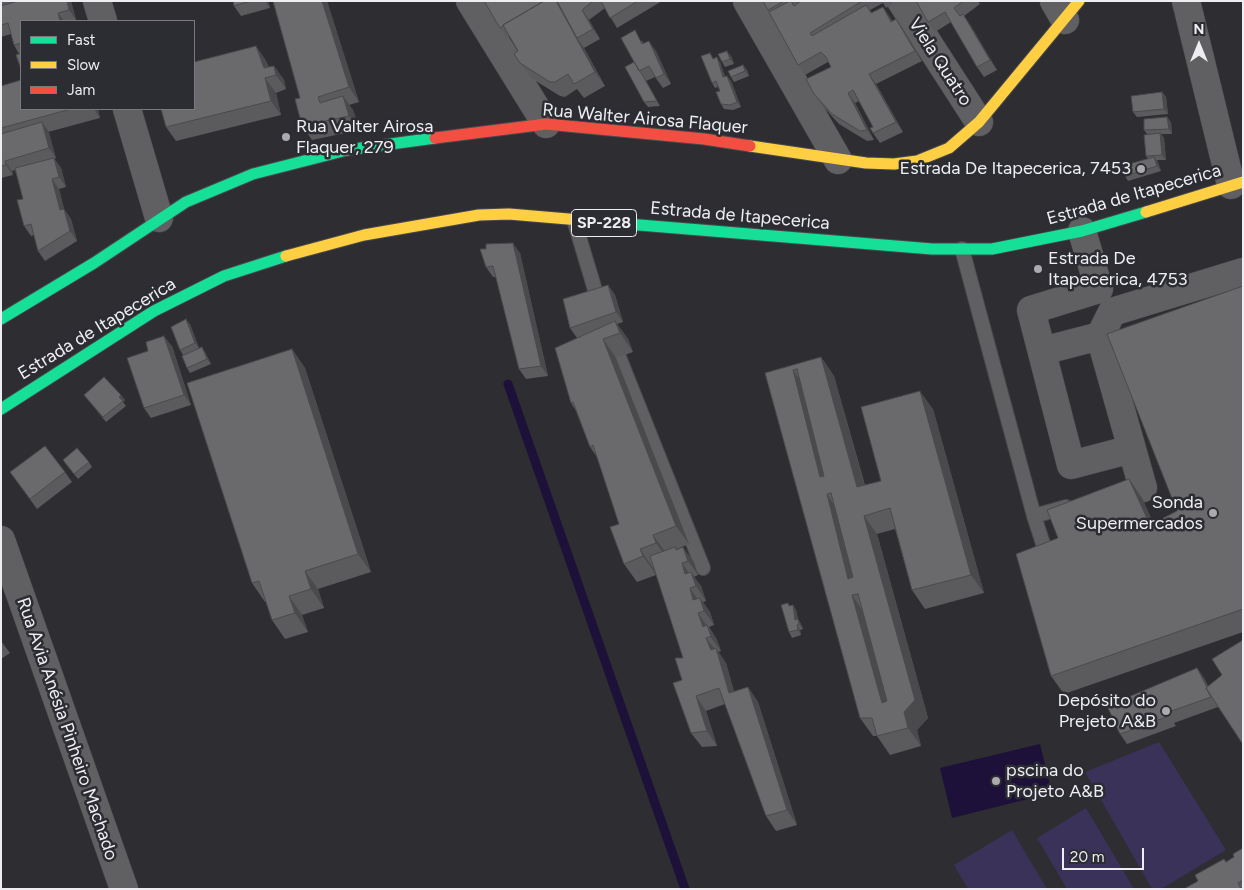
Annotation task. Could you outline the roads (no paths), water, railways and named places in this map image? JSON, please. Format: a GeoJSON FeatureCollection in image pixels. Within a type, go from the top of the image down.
{"type":"FeatureCollection","features":[{"type":"Feature","properties":{"kind":"main road","name":"Rua Walter Airosa Flaquer"},"geometry":{"type":"LineString","coordinates":[[1,319],[94,263],[158,218],[186,202],[253,174],[347,150],[546,124],[704,139],[838,160],[894,164],[917,161],[949,148],[979,122],[1066,8]]}},
{"type":"Feature","properties":{"kind":"main road","name":"Estrada de Itapecerica"},"geometry":{"type":"LineString","coordinates":[[1,409],[154,311],[224,276],[297,252],[354,237],[446,219],[479,214],[509,214],[932,250],[992,249],[1082,231],[1237,184]]}},
{"type":"Feature","properties":{"kind":"street"},"geometry":{"type":"LineString","coordinates":[[97,1],[103,20]]}},
{"type":"Feature","properties":{"kind":"street"},"geometry":{"type":"LineString","coordinates":[[470,1],[546,124]]}},
{"type":"Feature","properties":{"kind":"street"},"geometry":{"type":"LineString","coordinates":[[747,1],[838,160]]}},
{"type":"Feature","properties":{"kind":"street","name":"Viela Quatro"},"geometry":{"type":"LineString","coordinates":[[901,1],[979,122]]}},
{"type":"Feature","properties":{"kind":"street"},"geometry":{"type":"LineString","coordinates":[[1186,1],[1237,184]]}},
{"type":"Feature","properties":{"kind":"street"},"geometry":{"type":"LineString","coordinates":[[128,110],[158,218]]}},
{"type":"Feature","properties":{"kind":"street"},"geometry":{"type":"LineString","coordinates":[[1082,231],[1100,289],[1031,310],[1072,465],[1132,449]]}},
{"type":"Feature","properties":{"kind":"street"},"geometry":{"type":"LineString","coordinates":[[1143,488],[1100,336],[1112,312],[1243,272]]}},
{"type":"Feature","properties":{"kind":"street"},"geometry":{"type":"LineString","coordinates":[[1042,351],[1100,336]]}},
{"type":"Feature","properties":{"kind":"street","name":"Rua Avia Anésia Pinheiro Machado"},"geometry":{"type":"LineString","coordinates":[[1,540],[124,889]]}},
{"type":"Feature","properties":{"kind":"lane"},"geometry":{"type":"LineString","coordinates":[[574,220],[598,300]]}},
{"type":"Feature","properties":{"kind":"lane"},"geometry":{"type":"LineString","coordinates":[[962,249],[1034,516],[1048,560]]}},
{"type":"Feature","properties":{"kind":"lane"},"geometry":{"type":"LineString","coordinates":[[619,357],[703,568]]}},
{"type":"Feature","properties":{"kind":"lane"},"geometry":{"type":"LineString","coordinates":[[1034,516],[1083,502]]}},
{"type":"Feature","properties":{"kind":"waterway"},"geometry":{"type":"LineString","coordinates":[[508,384],[685,889]]}},
{"type":"Feature","properties":{"kind":"place","name":"Rua Valter Airosa Flaquer, 279"},"geometry":{"type":"Point","coordinates":[286,137]}},
{"type":"Feature","properties":{"kind":"place","name":"Estrada De Itapecerica, 7453"},"geometry":{"type":"Point","coordinates":[1141,169]}},
{"type":"Feature","properties":{"kind":"place","name":"Estrada De Itapecerica, 4753"},"geometry":{"type":"Point","coordinates":[1038,269]}},
{"type":"Feature","properties":{"kind":"place","name":"Sonda Supermercados"},"geometry":{"type":"Point","coordinates":[1213,513]}},
{"type":"Feature","properties":{"kind":"place","name":"Depósito do Prejeto A&B"},"geometry":{"type":"Point","coordinates":[1166,711]}},
{"type":"Feature","properties":{"kind":"place","name":"pscina do Projeto A&B"},"geometry":{"type":"Point","coordinates":[996,781]}}]}
